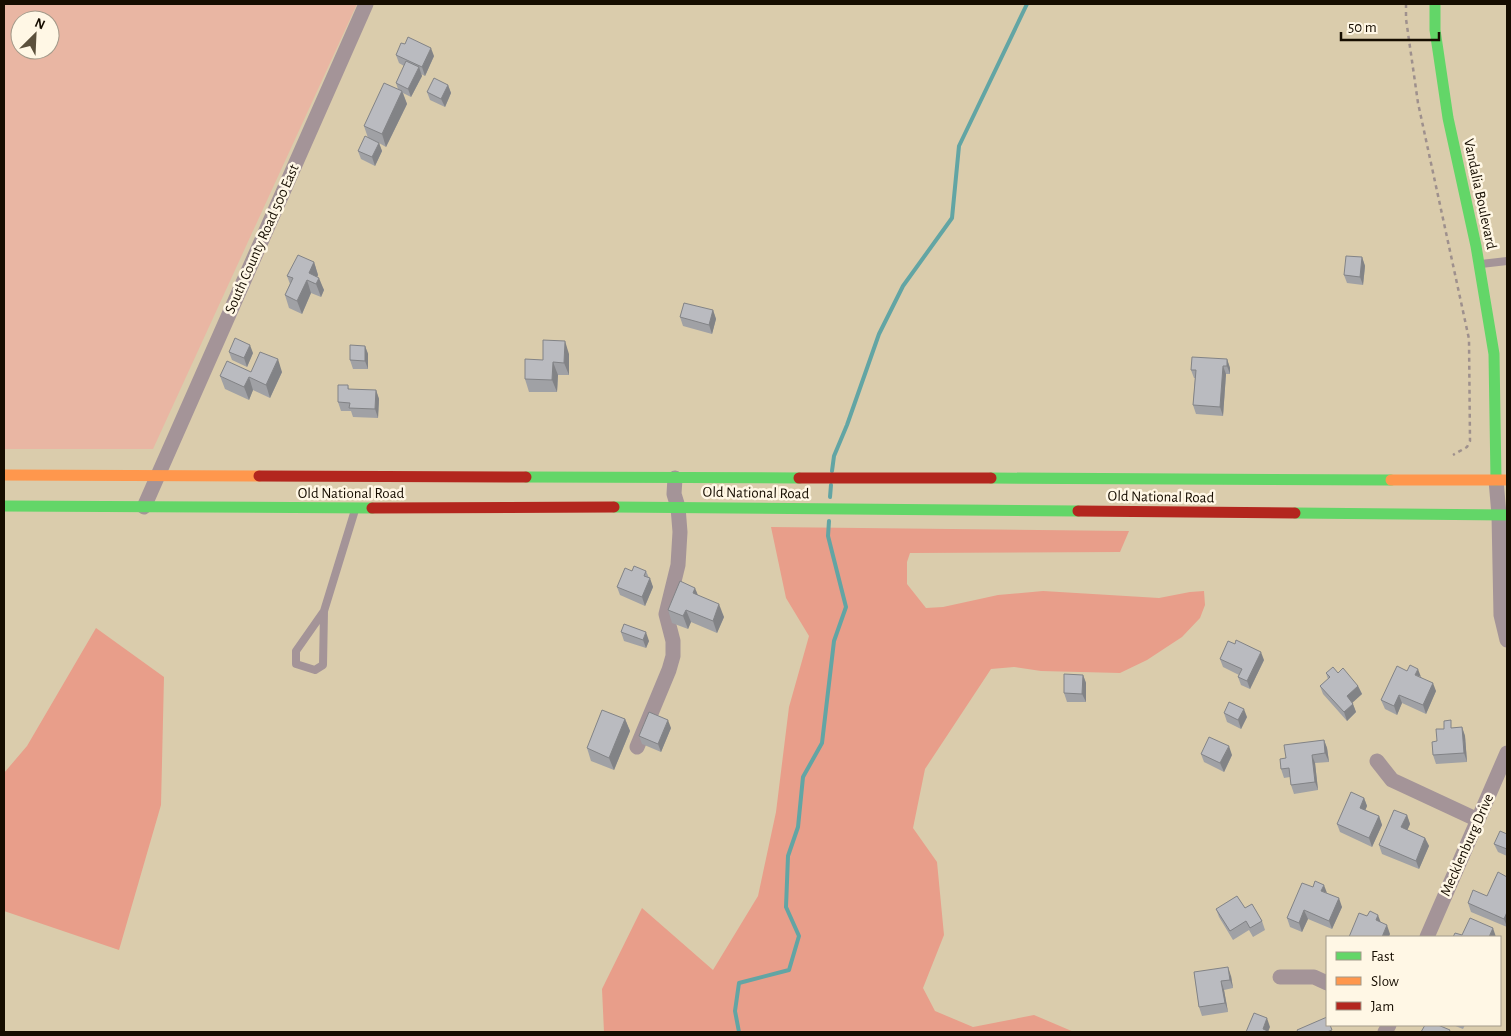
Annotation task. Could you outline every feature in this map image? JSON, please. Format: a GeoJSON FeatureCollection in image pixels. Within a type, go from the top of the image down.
{"type":"FeatureCollection","features":[{"type":"Feature","properties":{"kind":"main road","name":"Vandalia Boulevard"},"geometry":{"type":"LineString","coordinates":[[1435,4],[1435,30],[1448,118],[1479,264],[1494,354],[1502,480]]}},
{"type":"Feature","properties":{"kind":"main road","name":"Old National Road"},"geometry":{"type":"LineString","coordinates":[[4,474],[1502,480]]}},
{"type":"Feature","properties":{"kind":"main road","name":"Old National Road"},"geometry":{"type":"LineString","coordinates":[[4,506],[678,507],[1503,515]]}},
{"type":"Feature","properties":{"kind":"street","name":"South County Road 500 East"},"geometry":{"type":"LineString","coordinates":[[144,507],[366,4]]}},
{"type":"Feature","properties":{"kind":"street"},"geometry":{"type":"LineString","coordinates":[[637,747],[673,656],[673,641],[666,614],[678,565],[680,532],[678,507],[674,494],[675,478]]}},
{"type":"Feature","properties":{"kind":"street"},"geometry":{"type":"LineString","coordinates":[[1502,480],[1501,615],[1507,640]]}},
{"type":"Feature","properties":{"kind":"street","name":"Mecklenburg Drive"},"geometry":{"type":"LineString","coordinates":[[1427,936],[1507,753]]}},
{"type":"Feature","properties":{"kind":"street"},"geometry":{"type":"LineString","coordinates":[[1377,761],[1392,780],[1478,820]]}},
{"type":"Feature","properties":{"kind":"street"},"geometry":{"type":"LineString","coordinates":[[1280,977],[1314,977],[1326,983]]}},
{"type":"Feature","properties":{"kind":"lane"},"geometry":{"type":"LineString","coordinates":[[1479,264],[1507,261]]}},
{"type":"Feature","properties":{"kind":"lane"},"geometry":{"type":"LineString","coordinates":[[324,611],[296,651],[296,664],[315,670],[323,665],[324,611],[355,508]]}},
{"type":"Feature","properties":{"kind":"path"},"geometry":{"type":"LineString","coordinates":[[1406,4],[1406,19],[1418,103],[1469,339],[1470,440],[1467,447],[1453,455]]}},
{"type":"Feature","properties":{"kind":"shaded area"},"geometry":{"type":"Polygon","coordinates":[[[4,4],[357,4],[153,449],[4,449],[4,4]]]}},
{"type":"Feature","properties":{"kind":"shaded area"},"geometry":{"type":"Polygon","coordinates":[[[771,527],[1129,531],[1120,552],[910,553],[907,562],[907,584],[926,608],[943,607],[998,595],[1043,591],[1159,598],[1204,591],[1205,605],[1200,618],[1182,637],[1147,660],[1120,673],[1041,671],[1014,667],[991,669],[925,769],[913,828],[937,862],[944,935],[923,988],[935,1011],[973,1027],[1034,1015],[1074,1032],[604,1032],[602,989],[642,908],[713,970],[758,896],[776,812],[789,707],[809,636],[786,598],[771,527]]]}},
{"type":"Feature","properties":{"kind":"shaded area"},"geometry":{"type":"Polygon","coordinates":[[[96,628],[164,677],[161,805],[119,950],[4,911],[4,773],[27,746],[96,628]]]}},
{"type":"Feature","properties":{"kind":"building"},"geometry":{"type":"Polygon","coordinates":[[[408,37],[431,48],[422,67],[396,55],[401,43],[405,44],[408,37]]]}},
{"type":"Feature","properties":{"kind":"building"},"geometry":{"type":"Polygon","coordinates":[[[406,61],[419,67],[408,89],[396,83],[406,61]]]}},
{"type":"Feature","properties":{"kind":"building"},"geometry":{"type":"Polygon","coordinates":[[[434,78],[448,85],[441,99],[427,92],[434,78]]]}},
{"type":"Feature","properties":{"kind":"building"},"geometry":{"type":"Polygon","coordinates":[[[384,83],[402,91],[382,134],[364,126],[384,83]]]}},
{"type":"Feature","properties":{"kind":"building"},"geometry":{"type":"Polygon","coordinates":[[[365,136],[379,143],[372,157],[358,151],[365,136]]]}},
{"type":"Feature","properties":{"kind":"building"},"geometry":{"type":"Polygon","coordinates":[[[298,255],[314,262],[309,273],[319,278],[316,284],[307,280],[297,301],[285,295],[293,278],[287,276],[298,255]]]}},
{"type":"Feature","properties":{"kind":"building"},"geometry":{"type":"Polygon","coordinates":[[[1346,256],[1362,257],[1360,277],[1344,275],[1346,256]]]}},
{"type":"Feature","properties":{"kind":"building"},"geometry":{"type":"Polygon","coordinates":[[[684,303],[713,310],[709,325],[680,317],[684,303]]]}},
{"type":"Feature","properties":{"kind":"building"},"geometry":{"type":"Polygon","coordinates":[[[235,338],[250,345],[244,358],[229,352],[235,338]]]}},
{"type":"Feature","properties":{"kind":"building"},"geometry":{"type":"Polygon","coordinates":[[[543,340],[565,341],[564,363],[553,362],[552,380],[525,379],[525,359],[543,360],[543,340]]]}},
{"type":"Feature","properties":{"kind":"building"},"geometry":{"type":"Polygon","coordinates":[[[350,345],[365,346],[365,361],[350,360],[350,345]]]}},
{"type":"Feature","properties":{"kind":"building"},"geometry":{"type":"Polygon","coordinates":[[[260,352],[278,359],[266,385],[249,377],[244,387],[220,376],[227,361],[251,372],[260,352]]]}},
{"type":"Feature","properties":{"kind":"building"},"geometry":{"type":"Polygon","coordinates":[[[1192,357],[1227,359],[1227,366],[1223,366],[1220,407],[1193,405],[1196,370],[1191,370],[1192,357]]]}},
{"type":"Feature","properties":{"kind":"building"},"geometry":{"type":"Polygon","coordinates":[[[338,385],[348,385],[348,389],[376,390],[375,409],[349,408],[350,403],[338,402],[338,385]]]}},
{"type":"Feature","properties":{"kind":"building"},"geometry":{"type":"Polygon","coordinates":[[[634,566],[646,571],[644,576],[650,578],[642,597],[617,587],[625,568],[632,571],[634,566]]]}},
{"type":"Feature","properties":{"kind":"building"},"geometry":{"type":"Polygon","coordinates":[[[680,581],[695,588],[693,593],[719,604],[713,621],[686,610],[683,616],[668,610],[680,581]]]}},
{"type":"Feature","properties":{"kind":"building"},"geometry":{"type":"Polygon","coordinates":[[[624,624],[646,632],[643,640],[621,632],[624,624]]]}},
{"type":"Feature","properties":{"kind":"building"},"geometry":{"type":"Polygon","coordinates":[[[1236,640],[1261,652],[1247,681],[1238,677],[1242,669],[1220,659],[1228,641],[1235,644],[1236,640]]]}},
{"type":"Feature","properties":{"kind":"building"},"geometry":{"type":"Polygon","coordinates":[[[1410,665],[1418,669],[1415,675],[1433,683],[1423,705],[1399,695],[1394,706],[1381,700],[1397,666],[1407,671],[1410,665]]]}},
{"type":"Feature","properties":{"kind":"building"},"geometry":{"type":"Polygon","coordinates":[[[1333,667],[1338,673],[1343,668],[1358,686],[1347,696],[1353,704],[1344,712],[1320,686],[1330,677],[1326,673],[1333,667]]]}},
{"type":"Feature","properties":{"kind":"building"},"geometry":{"type":"Polygon","coordinates":[[[1064,674],[1083,675],[1082,694],[1064,693],[1064,674]]]}},
{"type":"Feature","properties":{"kind":"building"},"geometry":{"type":"Polygon","coordinates":[[[1229,702],[1244,709],[1238,720],[1224,713],[1229,702]]]}},
{"type":"Feature","properties":{"kind":"building"},"geometry":{"type":"Polygon","coordinates":[[[602,710],[625,719],[609,758],[587,748],[602,710]]]}},
{"type":"Feature","properties":{"kind":"building"},"geometry":{"type":"Polygon","coordinates":[[[649,712],[668,720],[658,744],[639,736],[649,712]]]}},
{"type":"Feature","properties":{"kind":"building"},"geometry":{"type":"Polygon","coordinates":[[[1451,720],[1451,728],[1462,727],[1464,753],[1433,755],[1432,742],[1437,741],[1436,729],[1444,729],[1444,721],[1451,720]]]}},
{"type":"Feature","properties":{"kind":"building"},"geometry":{"type":"Polygon","coordinates":[[[1209,737],[1229,746],[1220,763],[1201,754],[1209,737]]]}},
{"type":"Feature","properties":{"kind":"building"},"geometry":{"type":"Polygon","coordinates":[[[1324,740],[1325,753],[1312,755],[1315,782],[1291,785],[1289,768],[1281,769],[1280,759],[1286,758],[1284,745],[1324,740]]]}},
{"type":"Feature","properties":{"kind":"building"},"geometry":{"type":"Polygon","coordinates":[[[1351,792],[1364,798],[1360,808],[1379,816],[1369,838],[1337,824],[1351,792]]]}},
{"type":"Feature","properties":{"kind":"building"},"geometry":{"type":"Polygon","coordinates":[[[1394,810],[1407,815],[1401,827],[1425,838],[1416,861],[1379,845],[1394,810]]]}},
{"type":"Feature","properties":{"kind":"building"},"geometry":{"type":"Polygon","coordinates":[[[1500,831],[1507,834],[1507,849],[1494,844],[1500,831]]]}},
{"type":"Feature","properties":{"kind":"building"},"geometry":{"type":"Polygon","coordinates":[[[1498,872],[1507,877],[1507,912],[1504,919],[1468,903],[1473,890],[1487,896],[1498,872]]]}},
{"type":"Feature","properties":{"kind":"building"},"geometry":{"type":"Polygon","coordinates":[[[1315,881],[1324,885],[1321,891],[1339,898],[1329,921],[1304,910],[1299,923],[1287,918],[1302,883],[1313,887],[1315,881]]]}},
{"type":"Feature","properties":{"kind":"building"},"geometry":{"type":"Polygon","coordinates":[[[1237,896],[1245,908],[1252,904],[1262,921],[1250,928],[1246,921],[1230,931],[1216,909],[1237,896]]]}},
{"type":"Feature","properties":{"kind":"building"},"geometry":{"type":"Polygon","coordinates":[[[1370,911],[1378,915],[1376,920],[1387,925],[1382,936],[1349,936],[1359,913],[1367,916],[1370,911]]]}},
{"type":"Feature","properties":{"kind":"building"},"geometry":{"type":"Polygon","coordinates":[[[1470,918],[1493,928],[1489,936],[1454,936],[1455,933],[1462,935],[1470,918]]]}},
{"type":"Feature","properties":{"kind":"building"},"geometry":{"type":"Polygon","coordinates":[[[1228,967],[1230,980],[1221,981],[1225,1003],[1199,1007],[1194,972],[1228,967]]]}},
{"type":"Feature","properties":{"kind":"building"},"geometry":{"type":"Polygon","coordinates":[[[1254,1013],[1267,1018],[1263,1029],[1270,1032],[1246,1032],[1254,1013]]]}},
{"type":"Feature","properties":{"kind":"building"},"geometry":{"type":"Polygon","coordinates":[[[1326,1017],[1326,1026],[1330,1026],[1332,1030],[1327,1032],[1298,1032],[1297,1030],[1326,1017]]]}},
{"type":"Feature","properties":{"kind":"building"},"geometry":{"type":"Polygon","coordinates":[[[1424,1026],[1440,1026],[1450,1030],[1449,1032],[1421,1032],[1424,1026]]]}},
{"type":"Feature","properties":{"kind":"waterway"},"geometry":{"type":"LineString","coordinates":[[832,471],[834,456],[879,334],[903,286],[952,218],[959,146],[1027,4]]}},
{"type":"Feature","properties":{"kind":"waterway"},"geometry":{"type":"LineString","coordinates":[[830,497],[831,485]]}},
{"type":"Feature","properties":{"kind":"waterway"},"geometry":{"type":"LineString","coordinates":[[739,1032],[735,1011],[739,983],[789,970],[799,936],[786,907],[788,856],[798,827],[803,777],[822,743],[834,641],[846,607],[828,536],[829,521]]}},
{"type":"Feature","properties":{"kind":"traffic: fast"},"geometry":{"type":"LineString","coordinates":[[1435,4],[1435,30],[1448,118],[1476,246],[1494,354],[1496,480]]}},
{"type":"Feature","properties":{"kind":"traffic: fast"},"geometry":{"type":"LineString","coordinates":[[526,477],[799,478]]}},
{"type":"Feature","properties":{"kind":"traffic: fast"},"geometry":{"type":"LineString","coordinates":[[991,478],[1391,480]]}},
{"type":"Feature","properties":{"kind":"traffic: fast"},"geometry":{"type":"LineString","coordinates":[[4,506],[372,508]]}},
{"type":"Feature","properties":{"kind":"traffic: fast"},"geometry":{"type":"LineString","coordinates":[[614,507],[1078,511]]}},
{"type":"Feature","properties":{"kind":"traffic: fast"},"geometry":{"type":"LineString","coordinates":[[1295,513],[1507,515]]}},
{"type":"Feature","properties":{"kind":"traffic: slow"},"geometry":{"type":"LineString","coordinates":[[4,475],[259,476]]}},
{"type":"Feature","properties":{"kind":"traffic: slow"},"geometry":{"type":"LineString","coordinates":[[1391,480],[1507,480]]}},
{"type":"Feature","properties":{"kind":"traffic: jam"},"geometry":{"type":"LineString","coordinates":[[259,476],[526,477]]}},
{"type":"Feature","properties":{"kind":"traffic: jam"},"geometry":{"type":"LineString","coordinates":[[799,478],[991,478]]}},
{"type":"Feature","properties":{"kind":"traffic: jam"},"geometry":{"type":"LineString","coordinates":[[372,508],[614,507]]}},
{"type":"Feature","properties":{"kind":"traffic: jam"},"geometry":{"type":"LineString","coordinates":[[1078,511],[1295,513]]}}]}
